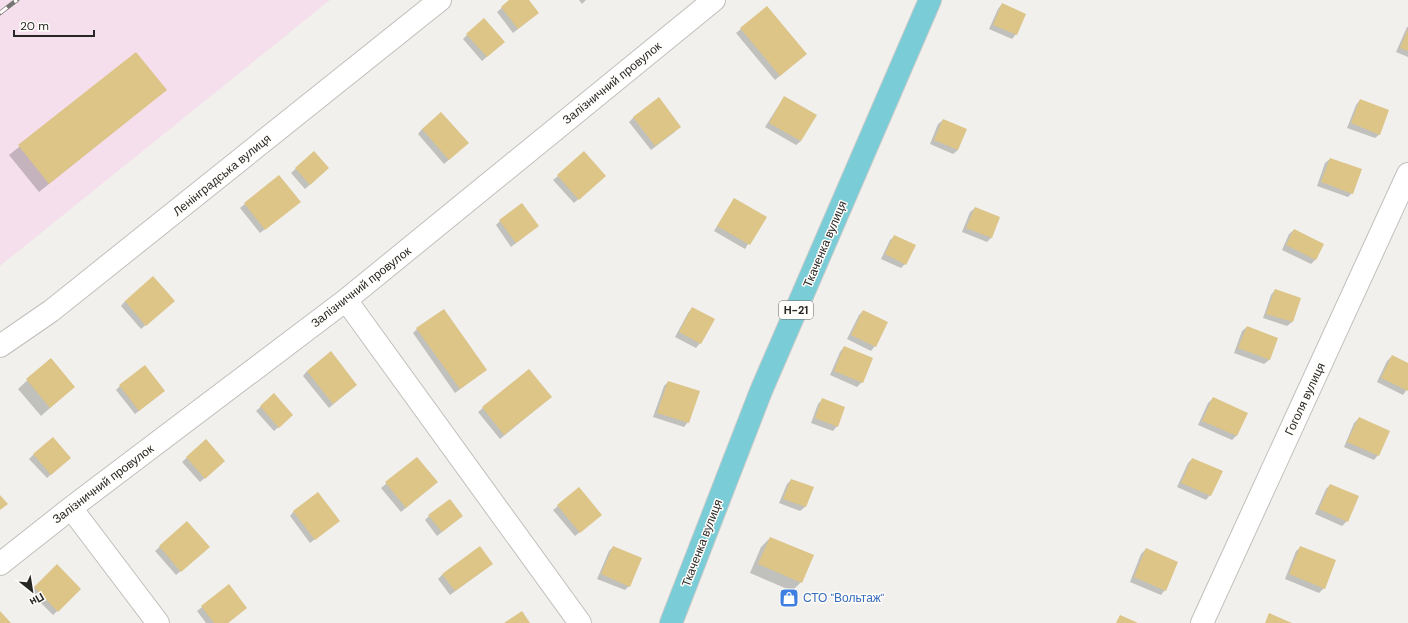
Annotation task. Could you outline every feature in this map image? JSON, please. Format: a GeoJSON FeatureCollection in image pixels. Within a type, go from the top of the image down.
{"type":"FeatureCollection","features":[{"type":"Feature","properties":{"kind":"main road","name":"Ткаченка вулиця"},"geometry":{"type":"LineString","coordinates":[[671,623],[761,391],[930,0]]}},
{"type":"Feature","properties":{"kind":"street","name":"Ленінградська вулиця"},"geometry":{"type":"LineString","coordinates":[[0,346],[52,311],[440,0]]}},
{"type":"Feature","properties":{"kind":"street","name":"Залізничний провулок"},"geometry":{"type":"LineString","coordinates":[[0,564],[71,508],[346,300],[714,0]]}},
{"type":"Feature","properties":{"kind":"street","name":"Гоголя вулиця"},"geometry":{"type":"LineString","coordinates":[[1202,623],[1408,174]]}},
{"type":"Feature","properties":{"kind":"street"},"geometry":{"type":"LineString","coordinates":[[346,300],[580,623]]}},
{"type":"Feature","properties":{"kind":"street"},"geometry":{"type":"LineString","coordinates":[[71,508],[158,623]]}},
{"type":"Feature","properties":{"kind":"shaded area"},"geometry":{"type":"Polygon","coordinates":[[[0,0],[330,0],[0,266],[0,0]]]}},
{"type":"Feature","properties":{"kind":"building"},"geometry":{"type":"Polygon","coordinates":[[[509,0],[529,0],[539,13],[518,29],[501,7],[509,0]]]}},
{"type":"Feature","properties":{"kind":"building"},"geometry":{"type":"Polygon","coordinates":[[[1002,3],[1026,14],[1017,35],[993,25],[1002,3]]]}},
{"type":"Feature","properties":{"kind":"building"},"geometry":{"type":"Polygon","coordinates":[[[767,6],[807,54],[780,76],[740,28],[767,6]]]}},
{"type":"Feature","properties":{"kind":"building"},"geometry":{"type":"Polygon","coordinates":[[[484,18],[505,42],[487,57],[466,34],[484,18]]]}},
{"type":"Feature","properties":{"kind":"building"},"geometry":{"type":"Polygon","coordinates":[[[1408,29],[1408,51],[1400,48],[1408,29]]]}},
{"type":"Feature","properties":{"kind":"building"},"geometry":{"type":"Polygon","coordinates":[[[136,52],[167,90],[49,184],[18,145],[136,52]]]}},
{"type":"Feature","properties":{"kind":"building"},"geometry":{"type":"Polygon","coordinates":[[[784,96],[817,115],[801,141],[769,123],[784,96]]]}},
{"type":"Feature","properties":{"kind":"building"},"geometry":{"type":"Polygon","coordinates":[[[659,97],[681,127],[655,146],[633,117],[659,97]]]}},
{"type":"Feature","properties":{"kind":"building"},"geometry":{"type":"Polygon","coordinates":[[[1360,99],[1389,110],[1380,135],[1351,123],[1360,99]]]}},
{"type":"Feature","properties":{"kind":"building"},"geometry":{"type":"Polygon","coordinates":[[[441,112],[469,143],[449,160],[422,129],[441,112]]]}},
{"type":"Feature","properties":{"kind":"building"},"geometry":{"type":"Polygon","coordinates":[[[943,119],[967,129],[958,150],[934,140],[943,119]]]}},
{"type":"Feature","properties":{"kind":"building"},"geometry":{"type":"Polygon","coordinates":[[[314,151],[329,168],[310,185],[295,168],[314,151]]]}},
{"type":"Feature","properties":{"kind":"building"},"geometry":{"type":"Polygon","coordinates":[[[584,151],[606,176],[579,200],[557,175],[584,151]]]}},
{"type":"Feature","properties":{"kind":"building"},"geometry":{"type":"Polygon","coordinates":[[[1330,158],[1362,169],[1353,194],[1321,182],[1330,158]]]}},
{"type":"Feature","properties":{"kind":"building"},"geometry":{"type":"Polygon","coordinates":[[[279,175],[301,202],[265,230],[244,203],[279,175]]]}},
{"type":"Feature","properties":{"kind":"building"},"geometry":{"type":"Polygon","coordinates":[[[734,198],[767,217],[750,245],[717,226],[734,198]]]}},
{"type":"Feature","properties":{"kind":"building"},"geometry":{"type":"Polygon","coordinates":[[[522,203],[539,226],[516,243],[499,220],[522,203]]]}},
{"type":"Feature","properties":{"kind":"building"},"geometry":{"type":"Polygon","coordinates":[[[975,207],[1000,217],[992,238],[966,228],[975,207]]]}},
{"type":"Feature","properties":{"kind":"building"},"geometry":{"type":"Polygon","coordinates":[[[1294,229],[1324,244],[1316,260],[1286,245],[1294,229]]]}},
{"type":"Feature","properties":{"kind":"building"},"geometry":{"type":"Polygon","coordinates":[[[894,235],[916,245],[906,265],[885,254],[894,235]]]}},
{"type":"Feature","properties":{"kind":"building"},"geometry":{"type":"Polygon","coordinates":[[[153,276],[175,301],[146,326],[125,301],[153,276]]]}},
{"type":"Feature","properties":{"kind":"building"},"geometry":{"type":"Polygon","coordinates":[[[1275,289],[1301,298],[1293,322],[1266,314],[1275,289]]]}},
{"type":"Feature","properties":{"kind":"building"},"geometry":{"type":"Polygon","coordinates":[[[692,307],[715,319],[701,344],[679,332],[692,307]]]}},
{"type":"Feature","properties":{"kind":"building"},"geometry":{"type":"Polygon","coordinates":[[[444,309],[487,370],[460,389],[416,328],[444,309]]]}},
{"type":"Feature","properties":{"kind":"building"},"geometry":{"type":"Polygon","coordinates":[[[863,310],[888,322],[876,347],[851,335],[863,310]]]}},
{"type":"Feature","properties":{"kind":"building"},"geometry":{"type":"Polygon","coordinates":[[[1247,326],[1278,338],[1270,360],[1238,348],[1247,326]]]}},
{"type":"Feature","properties":{"kind":"building"},"geometry":{"type":"Polygon","coordinates":[[[844,346],[873,358],[863,383],[834,371],[844,346]]]}},
{"type":"Feature","properties":{"kind":"building"},"geometry":{"type":"Polygon","coordinates":[[[331,351],[357,385],[333,404],[307,371],[331,351]]]}},
{"type":"Feature","properties":{"kind":"building"},"geometry":{"type":"Polygon","coordinates":[[[1392,355],[1408,363],[1408,391],[1381,378],[1392,355]]]}},
{"type":"Feature","properties":{"kind":"building"},"geometry":{"type":"Polygon","coordinates":[[[51,358],[75,387],[50,408],[26,379],[51,358]]]}},
{"type":"Feature","properties":{"kind":"building"},"geometry":{"type":"Polygon","coordinates":[[[145,365],[165,391],[139,411],[119,385],[145,365]]]}},
{"type":"Feature","properties":{"kind":"building"},"geometry":{"type":"Polygon","coordinates":[[[529,369],[552,397],[504,435],[482,407],[529,369]]]}},
{"type":"Feature","properties":{"kind":"building"},"geometry":{"type":"Polygon","coordinates":[[[668,381],[700,391],[689,423],[657,413],[668,381]]]}},
{"type":"Feature","properties":{"kind":"building"},"geometry":{"type":"Polygon","coordinates":[[[274,393],[293,415],[279,428],[260,406],[274,393]]]}},
{"type":"Feature","properties":{"kind":"building"},"geometry":{"type":"Polygon","coordinates":[[[1213,397],[1248,413],[1237,436],[1202,421],[1213,397]]]}},
{"type":"Feature","properties":{"kind":"building"},"geometry":{"type":"Polygon","coordinates":[[[822,398],[845,407],[838,427],[815,418],[822,398]]]}},
{"type":"Feature","properties":{"kind":"building"},"geometry":{"type":"Polygon","coordinates":[[[1359,417],[1390,431],[1379,456],[1347,442],[1359,417]]]}},
{"type":"Feature","properties":{"kind":"building"},"geometry":{"type":"Polygon","coordinates":[[[53,437],[71,458],[51,475],[33,454],[53,437]]]}},
{"type":"Feature","properties":{"kind":"building"},"geometry":{"type":"Polygon","coordinates":[[[206,439],[225,461],[205,479],[186,457],[206,439]]]}},
{"type":"Feature","properties":{"kind":"building"},"geometry":{"type":"Polygon","coordinates":[[[417,457],[438,482],[406,508],[385,482],[417,457]]]}},
{"type":"Feature","properties":{"kind":"building"},"geometry":{"type":"Polygon","coordinates":[[[1192,458],[1223,471],[1211,496],[1181,483],[1192,458]]]}},
{"type":"Feature","properties":{"kind":"building"},"geometry":{"type":"Polygon","coordinates":[[[791,479],[814,487],[806,507],[783,499],[791,479]]]}},
{"type":"Feature","properties":{"kind":"building"},"geometry":{"type":"Polygon","coordinates":[[[1330,484],[1359,496],[1348,522],[1319,509],[1330,484]]]}},
{"type":"Feature","properties":{"kind":"building"},"geometry":{"type":"Polygon","coordinates":[[[579,487],[602,515],[580,533],[557,505],[579,487]]]}},
{"type":"Feature","properties":{"kind":"building"},"geometry":{"type":"Polygon","coordinates":[[[318,492],[340,521],[315,540],[293,511],[318,492]]]}},
{"type":"Feature","properties":{"kind":"building"},"geometry":{"type":"Polygon","coordinates":[[[0,495],[8,504],[0,510],[0,495]]]}},
{"type":"Feature","properties":{"kind":"building"},"geometry":{"type":"Polygon","coordinates":[[[450,499],[463,516],[442,532],[428,515],[450,499]]]}},
{"type":"Feature","properties":{"kind":"building"},"geometry":{"type":"Polygon","coordinates":[[[187,521],[210,547],[181,572],[159,546],[187,521]]]}},
{"type":"Feature","properties":{"kind":"building"},"geometry":{"type":"Polygon","coordinates":[[[770,537],[814,555],[802,583],[758,564],[770,537]]]}},
{"type":"Feature","properties":{"kind":"building"},"geometry":{"type":"Polygon","coordinates":[[[480,546],[493,564],[455,591],[442,574],[480,546]]]}},
{"type":"Feature","properties":{"kind":"building"},"geometry":{"type":"Polygon","coordinates":[[[613,546],[642,558],[630,587],[601,574],[613,546]]]}},
{"type":"Feature","properties":{"kind":"building"},"geometry":{"type":"Polygon","coordinates":[[[1300,546],[1336,560],[1325,589],[1289,574],[1300,546]]]}},
{"type":"Feature","properties":{"kind":"building"},"geometry":{"type":"Polygon","coordinates":[[[1146,548],[1178,562],[1166,591],[1134,577],[1146,548]]]}},
{"type":"Feature","properties":{"kind":"building"},"geometry":{"type":"Polygon","coordinates":[[[57,564],[81,589],[58,612],[34,587],[57,564]]]}},
{"type":"Feature","properties":{"kind":"building"},"geometry":{"type":"Polygon","coordinates":[[[229,584],[247,608],[228,623],[214,623],[201,606],[229,584]]]}},
{"type":"Feature","properties":{"kind":"building"},"geometry":{"type":"Polygon","coordinates":[[[0,611],[11,623],[0,623],[0,611]]]}},
{"type":"Feature","properties":{"kind":"building"},"geometry":{"type":"Polygon","coordinates":[[[522,611],[530,623],[504,623],[522,611]]]}},
{"type":"Feature","properties":{"kind":"building"},"geometry":{"type":"Polygon","coordinates":[[[1269,613],[1292,623],[1265,623],[1269,613]]]}},
{"type":"Feature","properties":{"kind":"building"},"geometry":{"type":"Polygon","coordinates":[[[1120,615],[1138,623],[1116,623],[1120,615]]]}},
{"type":"Feature","properties":{"kind":"railway"},"geometry":{"type":"LineString","coordinates":[[0,13],[17,0]]}},
{"type":"Feature","properties":{"kind":"place","name":"СТО \"Вольтаж\""},"geometry":{"type":"Point","coordinates":[789,598]}}]}
